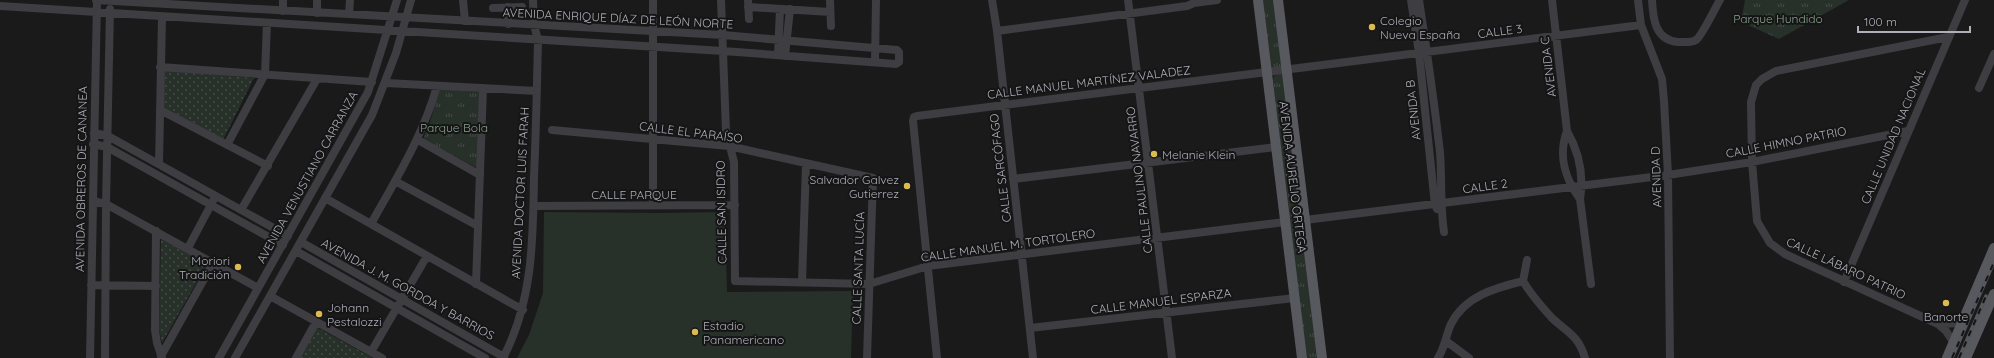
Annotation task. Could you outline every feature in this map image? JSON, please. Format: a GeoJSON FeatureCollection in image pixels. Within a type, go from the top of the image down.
{"type":"FeatureCollection","features":[{"type":"Feature","properties":{"kind":"main road","name":"AVENIDA AURELIO ORTEGA"},"geometry":{"type":"LineString","coordinates":[[1258,0],[1302,358]]}},
{"type":"Feature","properties":{"kind":"main road","name":"AVENIDA AURELIO ORTEGA"},"geometry":{"type":"LineString","coordinates":[[1278,0],[1322,358]]}},
{"type":"Feature","properties":{"kind":"main road"},"geometry":{"type":"LineString","coordinates":[[1947,358],[1994,248]]}},
{"type":"Feature","properties":{"kind":"main road"},"geometry":{"type":"LineString","coordinates":[[1966,358],[1994,294]]}},
{"type":"Feature","properties":{"kind":"street","name":"AVENIDA ENRIQUE DÍAZ DE LEÓN NORTE"},"geometry":{"type":"LineString","coordinates":[[97,0],[217,3],[251,9],[723,35],[899,50],[898,63],[875,62]]}},
{"type":"Feature","properties":{"kind":"street","name":"AVENIDA OBREROS DE CANANEA"},"geometry":{"type":"LineString","coordinates":[[90,358],[97,0]]}},
{"type":"Feature","properties":{"kind":"street"},"geometry":{"type":"LineString","coordinates":[[105,358],[110,0]]}},
{"type":"Feature","properties":{"kind":"street"},"geometry":{"type":"LineString","coordinates":[[251,0],[251,9]]}},
{"type":"Feature","properties":{"kind":"street"},"geometry":{"type":"LineString","coordinates":[[283,0],[283,11]]}},
{"type":"Feature","properties":{"kind":"street"},"geometry":{"type":"LineString","coordinates":[[317,0],[317,13]]}},
{"type":"Feature","properties":{"kind":"street"},"geometry":{"type":"LineString","coordinates":[[350,0],[350,14]]}},
{"type":"Feature","properties":{"kind":"street","name":"AVENIDA VENUSTIANO CARRANZA"},"geometry":{"type":"LineString","coordinates":[[219,358],[356,116],[372,82],[397,0]]}},
{"type":"Feature","properties":{"kind":"street"},"geometry":{"type":"LineString","coordinates":[[235,358],[372,115],[386,82],[403,32],[411,0]]}},
{"type":"Feature","properties":{"kind":"street"},"geometry":{"type":"LineString","coordinates":[[464,0],[465,21]]}},
{"type":"Feature","properties":{"kind":"street","name":"AVENIDA DOCTOR LUIS FARAH"},"geometry":{"type":"LineString","coordinates":[[503,357],[523,310],[530,275],[534,206],[538,40],[534,25],[533,0]]}},
{"type":"Feature","properties":{"kind":"street"},"geometry":{"type":"LineString","coordinates":[[653,0],[653,205]]}},
{"type":"Feature","properties":{"kind":"street","name":"CALLE SAN ISIDRO"},"geometry":{"type":"LineString","coordinates":[[722,0],[725,116],[729,146],[734,162],[735,281]]}},
{"type":"Feature","properties":{"kind":"street"},"geometry":{"type":"LineString","coordinates":[[830,0],[830,26]]}},
{"type":"Feature","properties":{"kind":"street"},"geometry":{"type":"LineString","coordinates":[[0,6],[653,48],[724,51],[875,62],[876,0]]}},
{"type":"Feature","properties":{"kind":"street","name":"CALLE SARCÓFAGO"},"geometry":{"type":"LineString","coordinates":[[992,0],[1014,179],[1033,358]]}},
{"type":"Feature","properties":{"kind":"street","name":"CALLE PAULINO NAVARRO"},"geometry":{"type":"LineString","coordinates":[[1128,0],[1172,358]]}},
{"type":"Feature","properties":{"kind":"street"},"geometry":{"type":"LineString","coordinates":[[997,31],[1187,6],[1194,3],[1217,0]]}},
{"type":"Feature","properties":{"kind":"street","name":"AVENIDA B"},"geometry":{"type":"LineString","coordinates":[[1411,0],[1423,52],[1440,153],[1439,204],[1444,232]]}},
{"type":"Feature","properties":{"kind":"street","name":"AVENIDA B"},"geometry":{"type":"LineString","coordinates":[[1420,0],[1423,52]]}},
{"type":"Feature","properties":{"kind":"street","name":"AVENIDA C"},"geometry":{"type":"LineString","coordinates":[[1552,0],[1567,131],[1576,149],[1583,185],[1580,199],[1591,284]]}},
{"type":"Feature","properties":{"kind":"street","name":"AVENIDA D"},"geometry":{"type":"LineString","coordinates":[[1638,0],[1641,25],[1662,79],[1668,174],[1670,358]]}},
{"type":"Feature","properties":{"kind":"street"},"geometry":{"type":"LineString","coordinates":[[1652,0],[1653,16],[1659,33],[1669,40],[1690,42],[1697,39],[1720,0]]}},
{"type":"Feature","properties":{"kind":"street"},"geometry":{"type":"LineString","coordinates":[[1956,0],[1963,4]]}},
{"type":"Feature","properties":{"kind":"street"},"geometry":{"type":"LineString","coordinates":[[748,19],[748,4],[790,10],[830,12]]}},
{"type":"Feature","properties":{"kind":"street","name":"CALLE UNIDAD NACIONAL"},"geometry":{"type":"LineString","coordinates":[[1844,282],[1963,4]]}},
{"type":"Feature","properties":{"kind":"street"},"geometry":{"type":"LineString","coordinates":[[508,24],[500,6],[522,7]]}},
{"type":"Feature","properties":{"kind":"street"},"geometry":{"type":"LineString","coordinates":[[780,9],[782,40],[781,55]]}},
{"type":"Feature","properties":{"kind":"street"},"geometry":{"type":"LineString","coordinates":[[782,40],[790,10]]}},
{"type":"Feature","properties":{"kind":"street"},"geometry":{"type":"LineString","coordinates":[[159,164],[162,17]]}},
{"type":"Feature","properties":{"kind":"street"},"geometry":{"type":"LineString","coordinates":[[227,145],[265,74],[267,23]]}},
{"type":"Feature","properties":{"kind":"street","name":"CALLE 3"},"geometry":{"type":"LineString","coordinates":[[1267,72],[1641,25]]}},
{"type":"Feature","properties":{"kind":"street","name":"CALLE LÁBARO PATRIO"},"geometry":{"type":"LineString","coordinates":[[1948,37],[1776,71],[1762,79],[1756,85],[1751,102],[1752,162],[1757,221],[1764,236],[1770,243],[1785,254],[1938,324],[1946,331],[1954,343]]}},
{"type":"Feature","properties":{"kind":"street"},"geometry":{"type":"LineString","coordinates":[[1979,88],[1994,54]]}},
{"type":"Feature","properties":{"kind":"street"},"geometry":{"type":"LineString","coordinates":[[160,67],[372,82]]}},
{"type":"Feature","properties":{"kind":"street","name":"CALLE MANUEL MARTÍNEZ VALADEZ"},"geometry":{"type":"LineString","coordinates":[[928,266],[913,121],[914,118],[1267,72]]}},
{"type":"Feature","properties":{"kind":"street"},"geometry":{"type":"LineString","coordinates":[[241,210],[268,166],[317,79]]}},
{"type":"Feature","properties":{"kind":"street"},"geometry":{"type":"LineString","coordinates":[[386,82],[537,92]]}},
{"type":"Feature","properties":{"kind":"street"},"geometry":{"type":"LineString","coordinates":[[371,224],[418,140],[430,110],[437,86]]}},
{"type":"Feature","properties":{"kind":"street"},"geometry":{"type":"LineString","coordinates":[[476,284],[484,88]]}},
{"type":"Feature","properties":{"kind":"street"},"geometry":{"type":"LineString","coordinates":[[160,110],[268,166]]}},
{"type":"Feature","properties":{"kind":"street","name":"CALLE EL PARAÍSO"},"geometry":{"type":"LineString","coordinates":[[552,130],[729,146],[873,178]]}},
{"type":"Feature","properties":{"kind":"street","name":"AVENIDA C"},"geometry":{"type":"LineString","coordinates":[[1567,131],[1562,150],[1571,187],[1580,199]]}},
{"type":"Feature","properties":{"kind":"street","name":"CALLE HIMNO PATRIO"},"geometry":{"type":"LineString","coordinates":[[1668,174],[1752,162],[1908,131]]}},
{"type":"Feature","properties":{"kind":"street"},"geometry":{"type":"LineString","coordinates":[[94,133],[108,136],[159,164],[283,244]]}},
{"type":"Feature","properties":{"kind":"street"},"geometry":{"type":"LineString","coordinates":[[418,140],[480,175]]}},
{"type":"Feature","properties":{"kind":"street"},"geometry":{"type":"LineString","coordinates":[[93,144],[107,147],[213,200],[241,210],[288,236]]}},
{"type":"Feature","properties":{"kind":"street"},"geometry":{"type":"LineString","coordinates":[[1014,179],[1276,147]]}},
{"type":"Feature","properties":{"kind":"street"},"geometry":{"type":"LineString","coordinates":[[802,282],[806,164]]}},
{"type":"Feature","properties":{"kind":"street","name":"CALLE 2"},"geometry":{"type":"LineString","coordinates":[[1305,220],[1668,174]]}},
{"type":"Feature","properties":{"kind":"street","name":"CALLE SANTA LUCÍA"},"geometry":{"type":"LineString","coordinates":[[867,358],[873,178]]}},
{"type":"Feature","properties":{"kind":"street"},"geometry":{"type":"LineString","coordinates":[[395,181],[478,226]]}},
{"type":"Feature","properties":{"kind":"street"},"geometry":{"type":"LineString","coordinates":[[325,198],[523,310]]}},
{"type":"Feature","properties":{"kind":"street"},"geometry":{"type":"LineString","coordinates":[[188,248],[213,200]]}},
{"type":"Feature","properties":{"kind":"street"},"geometry":{"type":"LineString","coordinates":[[93,201],[106,204],[258,288]]}},
{"type":"Feature","properties":{"kind":"street","name":"CALLE PARQUE"},"geometry":{"type":"LineString","coordinates":[[534,206],[735,205]]}},
{"type":"Feature","properties":{"kind":"street","name":"CALLE MANUEL M. TORTOLERO"},"geometry":{"type":"LineString","coordinates":[[735,281],[869,284],[928,266],[1285,222]]}},
{"type":"Feature","properties":{"kind":"street"},"geometry":{"type":"LineString","coordinates":[[156,231],[155,330],[161,357]]}},
{"type":"Feature","properties":{"kind":"street","name":"AVENIDA J. M. GORDOA Y BARRIOS"},"geometry":{"type":"LineString","coordinates":[[300,242],[503,357]]}},
{"type":"Feature","properties":{"kind":"street","name":"AVENIDA J. M. GORDOA Y BARRIOS"},"geometry":{"type":"LineString","coordinates":[[296,251],[485,358]]}},
{"type":"Feature","properties":{"kind":"street"},"geometry":{"type":"LineString","coordinates":[[371,352],[427,256]]}},
{"type":"Feature","properties":{"kind":"street"},"geometry":{"type":"LineString","coordinates":[[1527,260],[1523,281],[1533,297],[1553,318],[1577,338],[1585,358]]}},
{"type":"Feature","properties":{"kind":"street"},"geometry":{"type":"LineString","coordinates":[[161,357],[213,263]]}},
{"type":"Feature","properties":{"kind":"street"},"geometry":{"type":"LineString","coordinates":[[928,266],[937,358]]}},
{"type":"Feature","properties":{"kind":"street"},"geometry":{"type":"LineString","coordinates":[[1438,358],[1446,341],[1451,324],[1460,310],[1470,300],[1506,285],[1523,281]]}},
{"type":"Feature","properties":{"kind":"street"},"geometry":{"type":"LineString","coordinates":[[91,284],[156,286]]}},
{"type":"Feature","properties":{"kind":"street"},"geometry":{"type":"LineString","coordinates":[[270,296],[382,358]]}},
{"type":"Feature","properties":{"kind":"street","name":"CALLE MANUEL ESPARZA"},"geometry":{"type":"LineString","coordinates":[[1030,328],[1294,298]]}},
{"type":"Feature","properties":{"kind":"street"},"geometry":{"type":"LineString","coordinates":[[296,358],[316,322]]}},
{"type":"Feature","properties":{"kind":"street","name":"CALLE LÁBARO PATRIO"},"geometry":{"type":"LineString","coordinates":[[1938,324],[1962,324]]}},
{"type":"Feature","properties":{"kind":"street"},"geometry":{"type":"LineString","coordinates":[[1446,341],[1469,358]]}},
{"type":"Feature","properties":{"kind":"green space"},"geometry":{"type":"Polygon","coordinates":[[[1261,0],[1277,0],[1286,68],[1272,68],[1269,64],[1261,0]]]}},
{"type":"Feature","properties":{"kind":"green space","name":"Parque Hundido"},"geometry":{"type":"Polygon","coordinates":[[[1745,0],[1849,0],[1779,39],[1741,22],[1745,0]]]}},
{"type":"Feature","properties":{"kind":"green space"},"geometry":{"type":"Polygon","coordinates":[[[162,70],[254,78],[223,140],[161,108],[162,70]]]}},
{"type":"Feature","properties":{"kind":"green space"},"geometry":{"type":"Polygon","coordinates":[[[1281,74],[1287,75],[1322,358],[1305,358],[1273,80],[1274,76],[1281,74]]]}},
{"type":"Feature","properties":{"kind":"green space","name":"Parque Bola"},"geometry":{"type":"Polygon","coordinates":[[[440,89],[479,92],[477,168],[423,139],[440,89]]]}},
{"type":"Feature","properties":{"kind":"green space"},"geometry":{"type":"Polygon","coordinates":[[[544,212],[725,212],[727,292],[853,291],[851,358],[517,358],[529,335],[543,293],[544,212]]]}},
{"type":"Feature","properties":{"kind":"green space"},"geometry":{"type":"Polygon","coordinates":[[[161,239],[207,264],[162,343],[159,329],[161,239]]]}},
{"type":"Feature","properties":{"kind":"green space"},"geometry":{"type":"Polygon","coordinates":[[[316,327],[373,358],[300,358],[316,327]]]}},
{"type":"Feature","properties":{"kind":"railway"},"geometry":{"type":"LineString","coordinates":[[1952,358],[1994,262]]}},
{"type":"Feature","properties":{"kind":"railway"},"geometry":{"type":"LineString","coordinates":[[1959,358],[1986,296]]}},
{"type":"Feature","properties":{"kind":"place","name":"Colegio Nueva España"},"geometry":{"type":"Point","coordinates":[1372,27]}},
{"type":"Feature","properties":{"kind":"place","name":"Melanie Klein"},"geometry":{"type":"Point","coordinates":[1154,154]}},
{"type":"Feature","properties":{"kind":"place","name":"Salvador Galvez Gutierrez"},"geometry":{"type":"Point","coordinates":[907,186]}},
{"type":"Feature","properties":{"kind":"place","name":"Moriori Tradición"},"geometry":{"type":"Point","coordinates":[238,267]}},
{"type":"Feature","properties":{"kind":"place","name":"Banorte"},"geometry":{"type":"Point","coordinates":[1946,303]}},
{"type":"Feature","properties":{"kind":"place","name":"Johann Pestalozzi"},"geometry":{"type":"Point","coordinates":[319,314]}},
{"type":"Feature","properties":{"kind":"place","name":"Estadio Panamericano"},"geometry":{"type":"Point","coordinates":[695,332]}}]}
